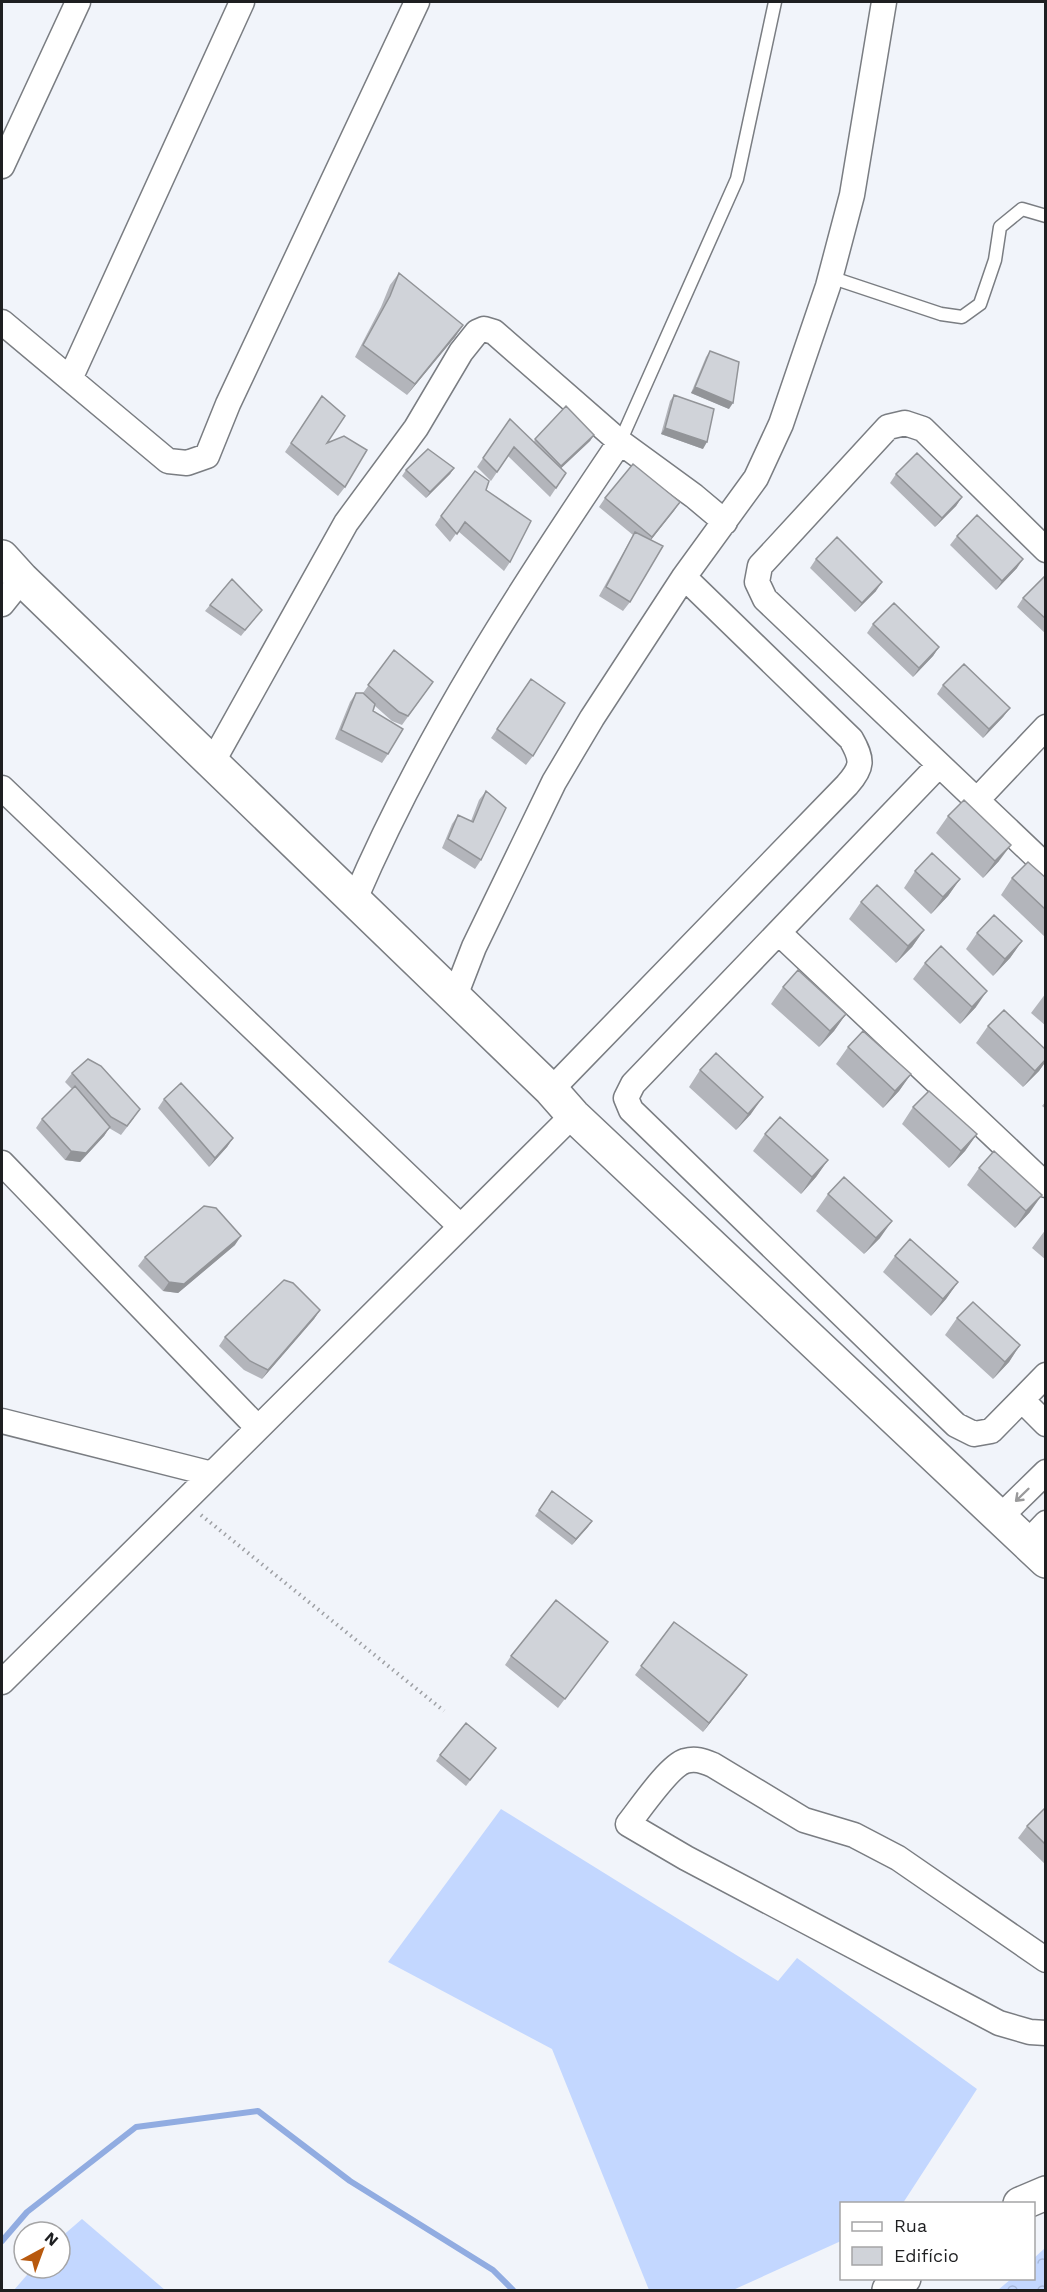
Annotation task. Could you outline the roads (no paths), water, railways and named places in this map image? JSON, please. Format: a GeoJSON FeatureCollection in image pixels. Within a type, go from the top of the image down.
{"type":"FeatureCollection","features":[{"type":"Feature","properties":{"kind":"street"},"geometry":{"type":"LineString","coordinates":[[2,166],[78,2]]}},
{"type":"Feature","properties":{"kind":"street"},"geometry":{"type":"LineString","coordinates":[[70,379],[242,2]]}},
{"type":"Feature","properties":{"kind":"street"},"geometry":{"type":"LineString","coordinates":[[2,322],[168,461],[187,463],[207,456],[228,404],[417,2]]}},
{"type":"Feature","properties":{"kind":"street"},"geometry":{"type":"LineString","coordinates":[[455,996],[474,946],[554,782],[592,718],[684,577],[756,478],[781,424],[830,277],[852,195],[884,2]]}},
{"type":"Feature","properties":{"kind":"street"},"geometry":{"type":"LineString","coordinates":[[212,763],[346,523],[395,459],[461,352],[477,332],[484,329],[494,332],[620,442],[694,496],[725,522]]}},
{"type":"Feature","properties":{"kind":"street"},"geometry":{"type":"LineString","coordinates":[[1046,550],[923,429],[904,423],[888,427],[760,566],[757,582],[765,599],[1046,866]]}},
{"type":"Feature","properties":{"kind":"street"},"geometry":{"type":"LineString","coordinates":[[355,899],[410,781],[455,699],[545,554],[620,442]]}},
{"type":"Feature","properties":{"kind":"street"},"geometry":{"type":"LineString","coordinates":[[2,604],[12,568],[455,996],[551,1090],[573,1115],[999,1518],[1039,1542]]}},
{"type":"Feature","properties":{"kind":"street"},"geometry":{"type":"LineString","coordinates":[[551,1090],[847,785],[856,774],[860,764],[859,753],[851,739],[684,577]]}},
{"type":"Feature","properties":{"kind":"street"},"geometry":{"type":"LineString","coordinates":[[976,801],[1046,727]]}},
{"type":"Feature","properties":{"kind":"street"},"geometry":{"type":"LineString","coordinates":[[939,765],[633,1084],[626,1098],[631,1110],[956,1425],[974,1434],[991,1431],[1046,1375]]}},
{"type":"Feature","properties":{"kind":"street"},"geometry":{"type":"LineString","coordinates":[[2,788],[460,1226]]}},
{"type":"Feature","properties":{"kind":"street"},"geometry":{"type":"LineString","coordinates":[[779,933],[1046,1185]]}},
{"type":"Feature","properties":{"kind":"street"},"geometry":{"type":"LineString","coordinates":[[2,1682],[573,1115]]}},
{"type":"Feature","properties":{"kind":"street"},"geometry":{"type":"LineString","coordinates":[[2,1163],[258,1428]]}},
{"type":"Feature","properties":{"kind":"street"},"geometry":{"type":"LineString","coordinates":[[1022,1400],[1046,1424]]}},
{"type":"Feature","properties":{"kind":"street"},"geometry":{"type":"LineString","coordinates":[[2,1421],[212,1474]]}},
{"type":"Feature","properties":{"kind":"street"},"geometry":{"type":"LineString","coordinates":[[999,1518],[1046,1472]]}},
{"type":"Feature","properties":{"kind":"street"},"geometry":{"type":"LineString","coordinates":[[1046,1960],[876,1844],[855,1835],[804,1820],[713,1765],[698,1759],[685,1761],[674,1767],[628,1824],[686,1858],[999,2023],[1030,2032],[1046,2033]]}},
{"type":"Feature","properties":{"kind":"street"},"geometry":{"type":"LineString","coordinates":[[1025,2202],[1046,2193]]}},
{"type":"Feature","properties":{"kind":"street"},"geometry":{"type":"LineString","coordinates":[[889,2290],[902,2280]]}},
{"type":"Feature","properties":{"kind":"lane"},"geometry":{"type":"LineString","coordinates":[[620,442],[737,179],[775,2]]}},
{"type":"Feature","properties":{"kind":"lane"},"geometry":{"type":"LineString","coordinates":[[830,277],[941,314],[962,317],[981,304],[995,260],[1000,227],[1022,209],[1046,216]]}},
{"type":"Feature","properties":{"kind":"waterway"},"geometry":{"type":"LineString","coordinates":[[2,2241],[27,2212],[136,2127],[258,2111],[350,2181],[493,2270],[513,2290]]}}]}
